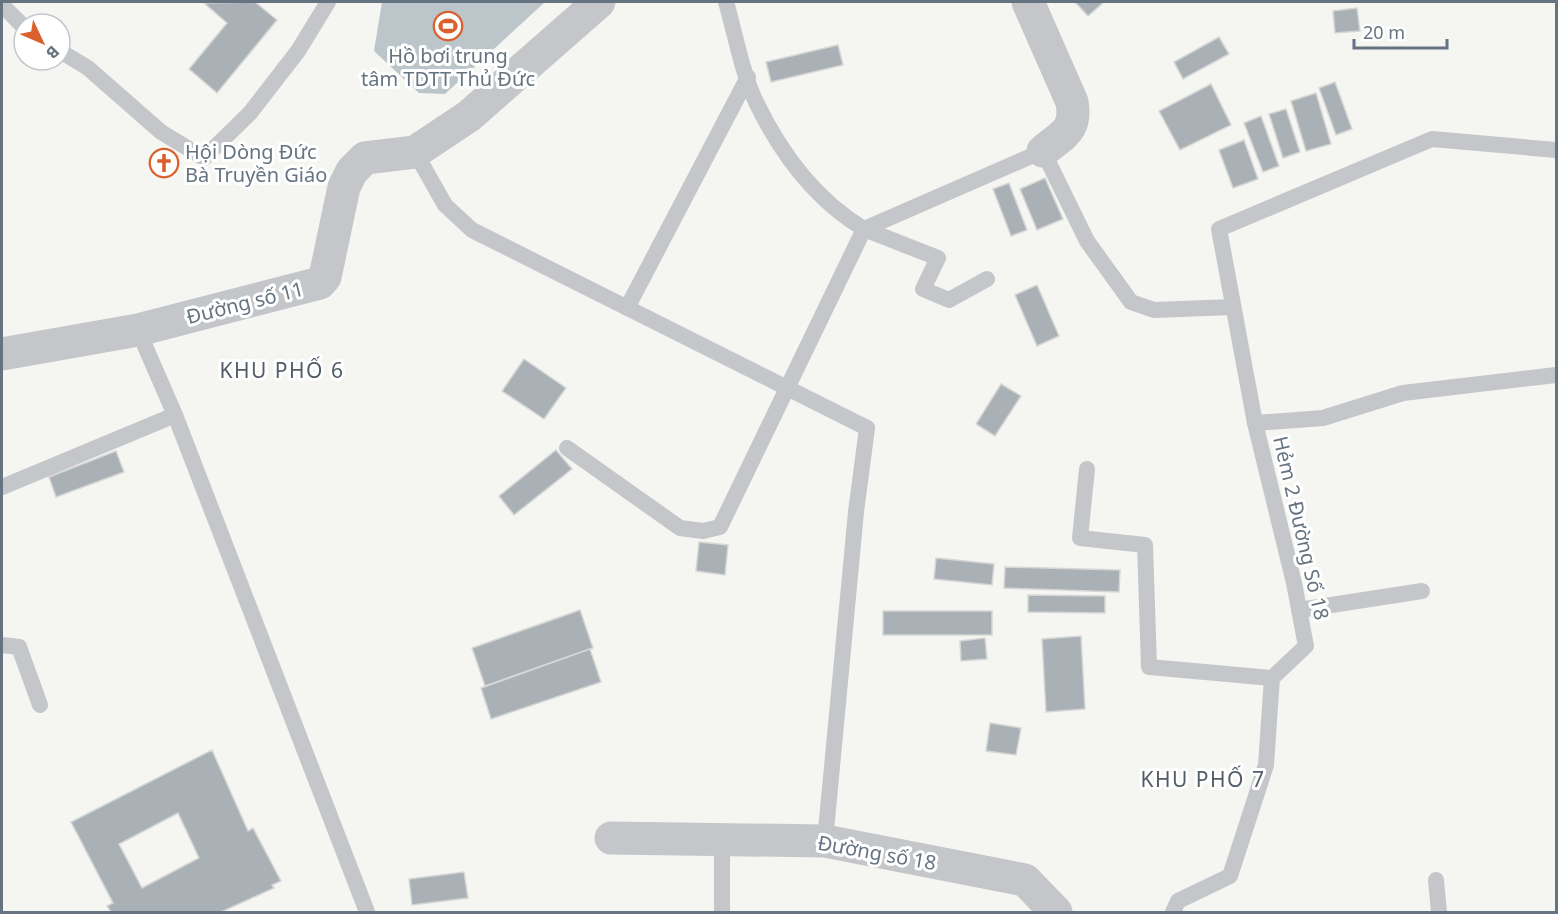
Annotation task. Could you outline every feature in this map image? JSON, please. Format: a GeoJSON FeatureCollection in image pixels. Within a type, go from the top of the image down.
{"type":"FeatureCollection","features":[{"type":"Feature","properties":{"kind":"street","name":"Đường số 11"},"geometry":{"type":"LineString","coordinates":[[2,354],[138,330],[320,283],[325,278],[345,187],[352,171],[365,158],[415,152],[469,116],[599,2]]}},
{"type":"Feature","properties":{"kind":"street"},"geometry":{"type":"LineString","coordinates":[[1028,2],[1072,102],[1075,118],[1070,128],[1043,151]]}},
{"type":"Feature","properties":{"kind":"street","name":"Đường số 18"},"geometry":{"type":"LineString","coordinates":[[611,838],[825,841],[1025,880],[1056,912]]}},
{"type":"Feature","properties":{"kind":"lane"},"geometry":{"type":"LineString","coordinates":[[72,58],[88,68],[161,132],[204,158],[250,113],[298,51],[328,2]]}},
{"type":"Feature","properties":{"kind":"lane"},"geometry":{"type":"LineString","coordinates":[[726,2],[756,101],[795,170],[839,214],[864,229],[938,258],[923,289],[949,300],[987,279]]}},
{"type":"Feature","properties":{"kind":"lane"},"geometry":{"type":"LineString","coordinates":[[627,308],[748,77]]}},
{"type":"Feature","properties":{"kind":"lane","name":"Hẻm 2 Đường Số 18"},"geometry":{"type":"LineString","coordinates":[[1272,678],[1306,646],[1255,423],[1219,229],[1432,139],[1557,150]]}},
{"type":"Feature","properties":{"kind":"lane"},"geometry":{"type":"LineString","coordinates":[[567,448],[680,528],[703,531],[720,527],[790,387],[864,229],[1043,151],[1087,241],[1114,283],[1131,302],[1154,310],[1233,307]]}},
{"type":"Feature","properties":{"kind":"lane"},"geometry":{"type":"LineString","coordinates":[[415,152],[445,205],[472,230],[790,387],[867,428],[856,513],[825,841]]}},
{"type":"Feature","properties":{"kind":"lane"},"geometry":{"type":"LineString","coordinates":[[138,330],[175,415],[367,912]]}},
{"type":"Feature","properties":{"kind":"lane"},"geometry":{"type":"LineString","coordinates":[[1255,423],[1323,418],[1403,393],[1557,375]]}},
{"type":"Feature","properties":{"kind":"lane"},"geometry":{"type":"LineString","coordinates":[[2,487],[175,415]]}},
{"type":"Feature","properties":{"kind":"lane"},"geometry":{"type":"LineString","coordinates":[[1087,469],[1080,538],[1145,545],[1149,667],[1272,678],[1266,765],[1230,876],[1178,901],[1173,912]]}},
{"type":"Feature","properties":{"kind":"lane"},"geometry":{"type":"LineString","coordinates":[[1299,610],[1422,591]]}},
{"type":"Feature","properties":{"kind":"lane"},"geometry":{"type":"LineString","coordinates":[[2,645],[19,647],[40,705]]}},
{"type":"Feature","properties":{"kind":"lane"},"geometry":{"type":"LineString","coordinates":[[722,840],[722,912]]}},
{"type":"Feature","properties":{"kind":"lane"},"geometry":{"type":"LineString","coordinates":[[1436,880],[1439,912]]}},
{"type":"Feature","properties":{"kind":"shaded area","name":"Hồ bơi trung tâm TDTT Thủ Đức"},"geometry":{"type":"Polygon","coordinates":[[[382,2],[545,2],[445,94],[419,93],[374,51],[382,2]]]}},
{"type":"Feature","properties":{"kind":"building"},"geometry":{"type":"Polygon","coordinates":[[[255,2],[277,20],[217,93],[189,69],[227,23],[204,3],[255,2]]]}},
{"type":"Feature","properties":{"kind":"building"},"geometry":{"type":"Polygon","coordinates":[[[1075,2],[1104,2],[1088,16],[1075,2]]]}},
{"type":"Feature","properties":{"kind":"building"},"geometry":{"type":"Polygon","coordinates":[[[1357,8],[1360,31],[1335,33],[1333,11],[1357,8]]]}},
{"type":"Feature","properties":{"kind":"building"},"geometry":{"type":"Polygon","coordinates":[[[1219,37],[1229,54],[1183,79],[1174,62],[1219,37]]]}},
{"type":"Feature","properties":{"kind":"building"},"geometry":{"type":"Polygon","coordinates":[[[838,45],[843,65],[771,82],[766,62],[838,45]]]}},
{"type":"Feature","properties":{"kind":"building"},"geometry":{"type":"Polygon","coordinates":[[[1335,82],[1352,129],[1336,135],[1319,88],[1335,82]]]}},
{"type":"Feature","properties":{"kind":"building"},"geometry":{"type":"Polygon","coordinates":[[[1211,84],[1231,125],[1180,150],[1159,111],[1211,84]]]}},
{"type":"Feature","properties":{"kind":"building"},"geometry":{"type":"Polygon","coordinates":[[[1316,93],[1331,144],[1306,151],[1291,101],[1316,93]]]}},
{"type":"Feature","properties":{"kind":"building"},"geometry":{"type":"Polygon","coordinates":[[[1286,109],[1300,152],[1283,158],[1269,114],[1286,109]]]}},
{"type":"Feature","properties":{"kind":"building"},"geometry":{"type":"Polygon","coordinates":[[[1261,116],[1279,166],[1263,172],[1244,123],[1261,116]]]}},
{"type":"Feature","properties":{"kind":"building"},"geometry":{"type":"Polygon","coordinates":[[[1244,140],[1258,179],[1233,188],[1219,150],[1244,140]]]}},
{"type":"Feature","properties":{"kind":"building"},"geometry":{"type":"Polygon","coordinates":[[[1045,178],[1063,219],[1037,230],[1020,189],[1045,178]]]}},
{"type":"Feature","properties":{"kind":"building"},"geometry":{"type":"Polygon","coordinates":[[[1009,183],[1027,230],[1011,236],[993,189],[1009,183]]]}},
{"type":"Feature","properties":{"kind":"building"},"geometry":{"type":"Polygon","coordinates":[[[1037,285],[1059,336],[1037,346],[1015,295],[1037,285]]]}},
{"type":"Feature","properties":{"kind":"building"},"geometry":{"type":"Polygon","coordinates":[[[524,359],[566,388],[544,419],[502,391],[524,359]]]}},
{"type":"Feature","properties":{"kind":"building"},"geometry":{"type":"Polygon","coordinates":[[[1001,384],[1021,396],[995,436],[976,424],[1001,384]]]}},
{"type":"Feature","properties":{"kind":"building"},"geometry":{"type":"Polygon","coordinates":[[[556,450],[572,469],[514,515],[499,496],[556,450]]]}},
{"type":"Feature","properties":{"kind":"building"},"geometry":{"type":"Polygon","coordinates":[[[116,451],[124,472],[56,497],[49,477],[116,451]]]}},
{"type":"Feature","properties":{"kind":"building"},"geometry":{"type":"Polygon","coordinates":[[[699,542],[728,545],[725,575],[696,571],[699,542]]]}},
{"type":"Feature","properties":{"kind":"building"},"geometry":{"type":"Polygon","coordinates":[[[936,558],[994,564],[992,585],[934,579],[936,558]]]}},
{"type":"Feature","properties":{"kind":"building"},"geometry":{"type":"Polygon","coordinates":[[[1005,567],[1120,570],[1119,592],[1004,588],[1005,567]]]}},
{"type":"Feature","properties":{"kind":"building"},"geometry":{"type":"Polygon","coordinates":[[[1028,595],[1105,596],[1105,613],[1028,612],[1028,595]]]}},
{"type":"Feature","properties":{"kind":"building"},"geometry":{"type":"Polygon","coordinates":[[[580,610],[593,648],[485,686],[472,648],[580,610]]]}},
{"type":"Feature","properties":{"kind":"building"},"geometry":{"type":"Polygon","coordinates":[[[883,611],[992,611],[992,635],[883,635],[883,611]]]}},
{"type":"Feature","properties":{"kind":"building"},"geometry":{"type":"Polygon","coordinates":[[[1081,636],[1085,709],[1046,712],[1042,639],[1081,636]]]}},
{"type":"Feature","properties":{"kind":"building"},"geometry":{"type":"Polygon","coordinates":[[[985,638],[987,659],[961,661],[960,641],[985,638]]]}},
{"type":"Feature","properties":{"kind":"building"},"geometry":{"type":"Polygon","coordinates":[[[590,649],[601,682],[491,719],[481,688],[590,649]]]}},
{"type":"Feature","properties":{"kind":"building"},"geometry":{"type":"Polygon","coordinates":[[[990,723],[1021,728],[1016,755],[986,751],[990,723]]]}},
{"type":"Feature","properties":{"kind":"building"},"geometry":{"type":"Polygon","coordinates":[[[212,750],[248,831],[253,828],[281,881],[272,885],[274,888],[221,912],[111,912],[107,906],[113,903],[71,822],[212,750]],[[178,813],[119,844],[142,888],[199,858],[178,813]]]}},
{"type":"Feature","properties":{"kind":"building"},"geometry":{"type":"Polygon","coordinates":[[[464,872],[468,898],[412,905],[409,879],[464,872]]]}},
{"type":"Feature","properties":{"kind":"place","name":"Hồ bơi trung tâm TDTT Thủ Đức"},"geometry":{"type":"Point","coordinates":[448,26]}},
{"type":"Feature","properties":{"kind":"place","name":"Hội Dòng Đức Bà Truyền Giáo"},"geometry":{"type":"Point","coordinates":[164,163]}},
{"type":"Feature","properties":{"kind":"district","name":"KHU PHỐ 6"},"geometry":{"type":"Point","coordinates":[282,371]}},
{"type":"Feature","properties":{"kind":"district","name":"KHU PHỐ 7"},"geometry":{"type":"Point","coordinates":[1203,780]}}]}
